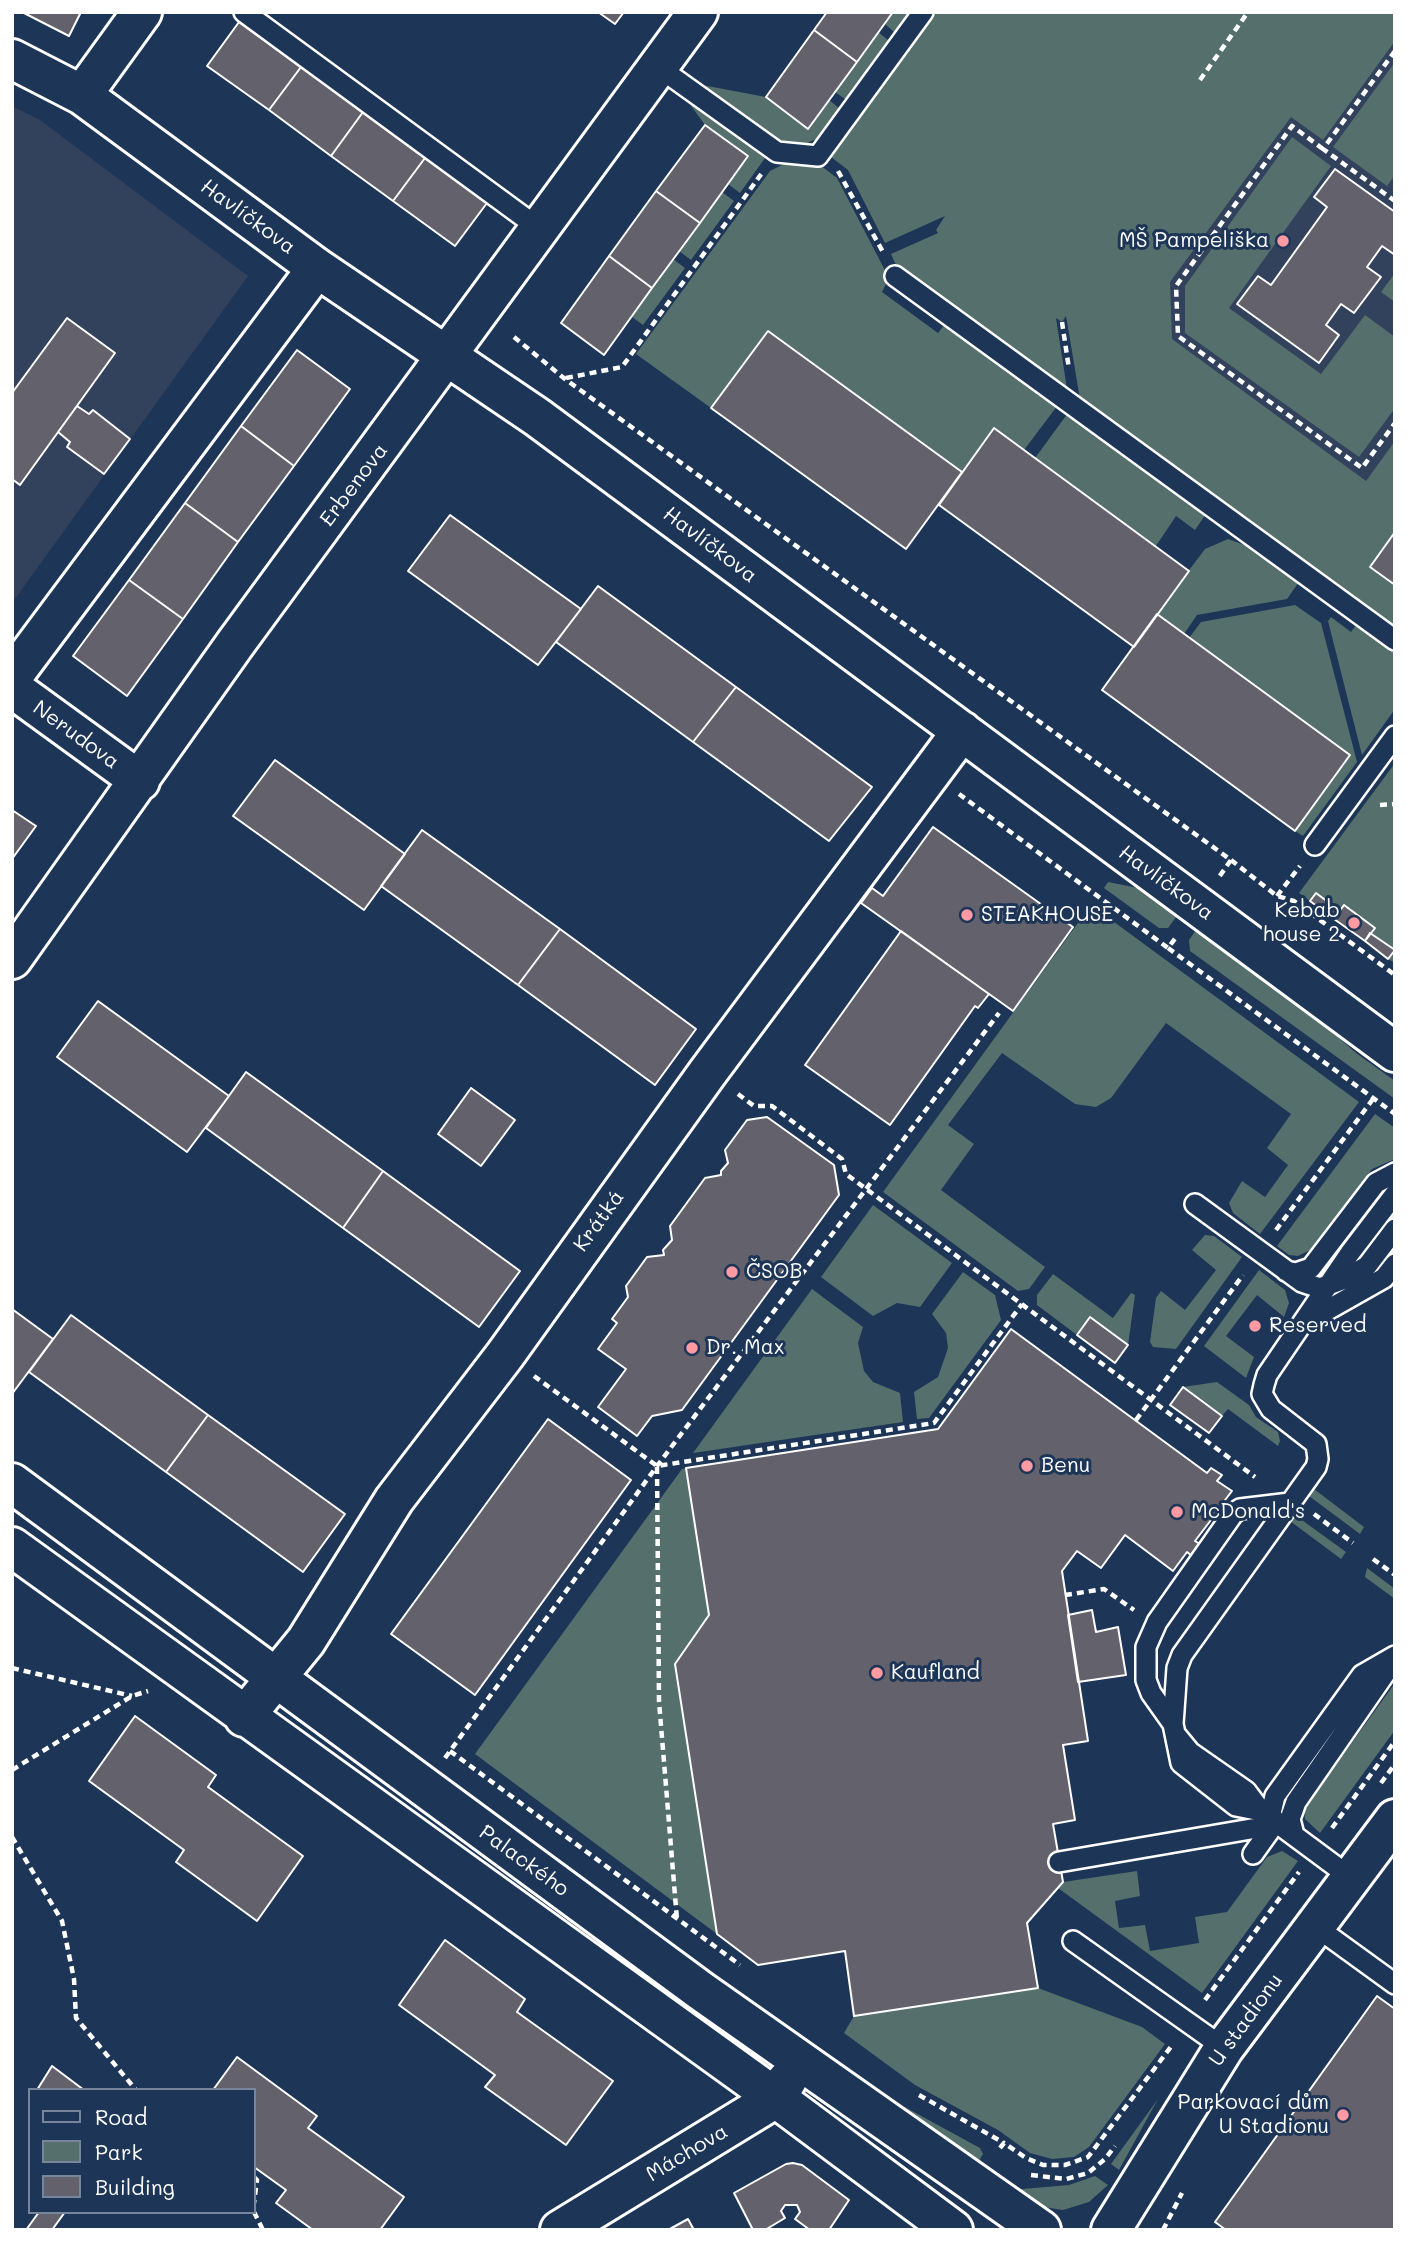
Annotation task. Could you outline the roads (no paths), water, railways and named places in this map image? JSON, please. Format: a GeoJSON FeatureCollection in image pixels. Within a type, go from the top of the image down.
{"type":"FeatureCollection","features":[{"type":"Feature","properties":{"kind":"street"},"geometry":{"type":"LineString","coordinates":[[82,95],[142,12]]}},
{"type":"Feature","properties":{"kind":"street","name":"Erbenova"},"geometry":{"type":"LineString","coordinates":[[12,959],[235,644],[448,358],[698,12]]}},
{"type":"Feature","properties":{"kind":"street","name":"Havlíčkova"},"geometry":{"type":"LineString","coordinates":[[12,59],[82,95],[317,268],[537,417],[1395,1052]]}},
{"type":"Feature","properties":{"kind":"street"},"geometry":{"type":"LineString","coordinates":[[12,677],[317,268]]}},
{"type":"Feature","properties":{"kind":"street","name":"Nerudova"},"geometry":{"type":"LineString","coordinates":[[12,688],[140,781]]}},
{"type":"Feature","properties":{"kind":"street","name":"Krátká"},"geometry":{"type":"LineString","coordinates":[[244,1717],[306,1641],[394,1500],[505,1355],[708,1072],[962,731]]}},
{"type":"Feature","properties":{"kind":"street","name":"Palackého"},"geometry":{"type":"LineString","coordinates":[[12,1483],[799,2061],[1041,2230]]}},
{"type":"Feature","properties":{"kind":"street"},"geometry":{"type":"LineString","coordinates":[[12,1547],[244,1717],[776,2098],[953,2230]]}},
{"type":"Feature","properties":{"kind":"street","name":"U stadionu"},"geometry":{"type":"LineString","coordinates":[[1111,2230],[1224,2048],[1350,1877],[1384,1806]]}},
{"type":"Feature","properties":{"kind":"street","name":"Máchova"},"geometry":{"type":"LineString","coordinates":[[560,2230],[776,2098],[799,2061]]}},
{"type":"Feature","properties":{"kind":"lane"},"geometry":{"type":"LineString","coordinates":[[244,12],[540,229]]}},
{"type":"Feature","properties":{"kind":"lane"},"geometry":{"type":"LineString","coordinates":[[657,66],[777,152],[818,156],[923,12]]}},
{"type":"Feature","properties":{"kind":"lane"},"geometry":{"type":"LineString","coordinates":[[895,276],[1395,640]]}},
{"type":"Feature","properties":{"kind":"lane"},"geometry":{"type":"LineString","coordinates":[[1315,845],[1395,736]]}},
{"type":"Feature","properties":{"kind":"lane"},"geometry":{"type":"LineString","coordinates":[[1307,1281],[1296,1273],[1311,1268],[1376,1183],[1395,1173]]}},
{"type":"Feature","properties":{"kind":"lane"},"geometry":{"type":"LineString","coordinates":[[1304,1324],[1307,1281],[1395,1194]]}},
{"type":"Feature","properties":{"kind":"lane"},"geometry":{"type":"LineString","coordinates":[[1195,1204],[1307,1281],[1367,1266],[1395,1229]]}},
{"type":"Feature","properties":{"kind":"lane"},"geometry":{"type":"LineString","coordinates":[[1350,1877],[1276,1823],[1236,1806],[1187,1770],[1181,1763],[1174,1729],[1175,1683],[1182,1655],[1315,1467],[1319,1451],[1313,1439],[1270,1409],[1262,1394],[1267,1375],[1304,1324],[1384,1278],[1395,1264]]}},
{"type":"Feature","properties":{"kind":"lane"},"geometry":{"type":"LineString","coordinates":[[1174,1729],[1151,1693],[1146,1680],[1146,1647],[1157,1622],[1233,1514],[1240,1509],[1290,1503]]}},
{"type":"Feature","properties":{"kind":"lane"},"geometry":{"type":"LineString","coordinates":[[1059,1861],[1290,1819],[1296,1802],[1395,1658]]}},
{"type":"Feature","properties":{"kind":"lane"},"geometry":{"type":"LineString","coordinates":[[1253,1854],[1276,1823]]}},
{"type":"Feature","properties":{"kind":"lane"},"geometry":{"type":"LineString","coordinates":[[1315,1926],[1395,1984]]}},
{"type":"Feature","properties":{"kind":"lane"},"geometry":{"type":"LineString","coordinates":[[1073,1941],[1224,2048]]}},
{"type":"Feature","properties":{"kind":"place","name":"MŠ Pampeliška"},"geometry":{"type":"Point","coordinates":[1283,241]}},
{"type":"Feature","properties":{"kind":"place","name":"STEAKHOUSE"},"geometry":{"type":"Point","coordinates":[967,915]}},
{"type":"Feature","properties":{"kind":"place","name":"Kebab house 2"},"geometry":{"type":"Point","coordinates":[1354,923]}},
{"type":"Feature","properties":{"kind":"place","name":"ČSOB"},"geometry":{"type":"Point","coordinates":[732,1272]}},
{"type":"Feature","properties":{"kind":"place","name":"Reserved"},"geometry":{"type":"Point","coordinates":[1255,1326]}},
{"type":"Feature","properties":{"kind":"place","name":"Dr. Max"},"geometry":{"type":"Point","coordinates":[692,1348]}},
{"type":"Feature","properties":{"kind":"place","name":"Benu"},"geometry":{"type":"Point","coordinates":[1027,1466]}},
{"type":"Feature","properties":{"kind":"place","name":"McDonald's"},"geometry":{"type":"Point","coordinates":[1177,1512]}},
{"type":"Feature","properties":{"kind":"place","name":"Kaufland"},"geometry":{"type":"Point","coordinates":[877,1673]}},
{"type":"Feature","properties":{"kind":"place","name":"Parkovací dům U Stadionu"},"geometry":{"type":"Point","coordinates":[1343,2115]}}]}
